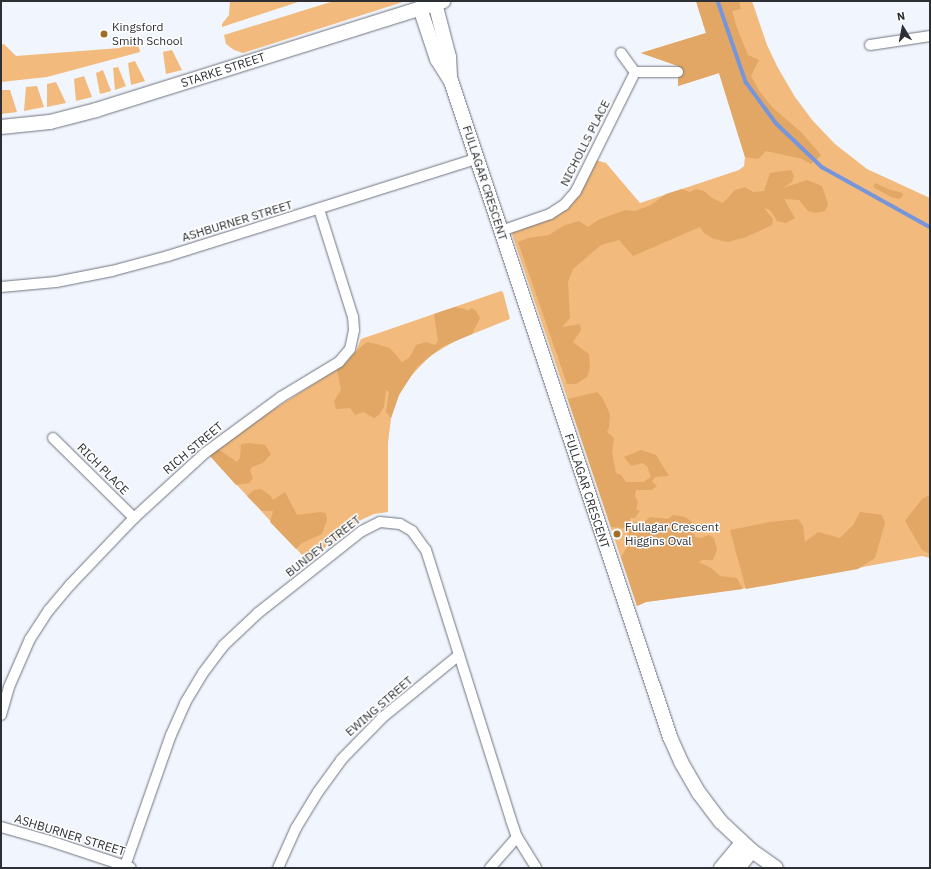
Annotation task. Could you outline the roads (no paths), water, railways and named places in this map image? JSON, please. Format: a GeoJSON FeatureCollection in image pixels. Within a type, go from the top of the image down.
{"type":"FeatureCollection","features":[{"type":"Feature","properties":{"kind":"street","name":"STARKE STREET"},"geometry":{"type":"LineString","coordinates":[[1,127],[50,122],[96,110],[439,2]]}},
{"type":"Feature","properties":{"kind":"street","name":"FULLAGAR CRESCENT"},"geometry":{"type":"LineString","coordinates":[[439,2],[449,57],[450,81]]}},
{"type":"Feature","properties":{"kind":"street","name":"FULLAGAR CRESCENT"},"geometry":{"type":"LineString","coordinates":[[420,8],[437,59],[450,81],[666,727],[681,762],[699,793],[721,822],[747,847],[776,868]]}},
{"type":"Feature","properties":{"kind":"street"},"geometry":{"type":"LineString","coordinates":[[870,45],[930,36]]}},
{"type":"Feature","properties":{"kind":"street"},"geometry":{"type":"LineString","coordinates":[[621,53],[636,72],[678,72]]}},
{"type":"Feature","properties":{"kind":"street","name":"NICHOLLS PLACE"},"geometry":{"type":"LineString","coordinates":[[501,231],[550,214],[564,205],[576,191],[636,72]]}},
{"type":"Feature","properties":{"kind":"street","name":"ASHBURNER STREET"},"geometry":{"type":"LineString","coordinates":[[1,287],[56,282],[112,271],[168,256],[476,159]]}},
{"type":"Feature","properties":{"kind":"street","name":"RICH STREET"},"geometry":{"type":"LineString","coordinates":[[1,715],[9,686],[22,654],[49,610],[134,518],[193,464],[230,434],[281,397],[339,362],[350,349],[354,330],[353,317],[319,209]]}},
{"type":"Feature","properties":{"kind":"street","name":"RICH PLACE"},"geometry":{"type":"LineString","coordinates":[[53,438],[134,518]]}},
{"type":"Feature","properties":{"kind":"street","name":"BUNDEY STREET"},"geometry":{"type":"LineString","coordinates":[[128,867],[171,734],[185,703],[203,673],[223,646],[239,630],[362,530],[380,522],[394,522],[412,532],[422,543],[518,837],[536,868]]}},
{"type":"Feature","properties":{"kind":"street","name":"EWING STREET"},"geometry":{"type":"LineString","coordinates":[[278,868],[296,828],[318,792],[346,755],[382,717],[459,656]]}},
{"type":"Feature","properties":{"kind":"street","name":"ASHBURNER STREET"},"geometry":{"type":"LineString","coordinates":[[1,827],[50,841],[128,867]]}},
{"type":"Feature","properties":{"kind":"street"},"geometry":{"type":"LineString","coordinates":[[490,868],[518,837]]}},
{"type":"Feature","properties":{"kind":"street"},"geometry":{"type":"LineString","coordinates":[[721,868],[747,847]]}},
{"type":"Feature","properties":{"kind":"street"},"geometry":{"type":"LineString","coordinates":[[738,868],[747,847]]}},
{"type":"Feature","properties":{"kind":"waterway"},"geometry":{"type":"LineString","coordinates":[[718,1],[746,82],[776,123],[822,167],[930,227]]}},
{"type":"Feature","properties":{"kind":"place","name":"Kingsford Smith School"},"geometry":{"type":"Point","coordinates":[104,34]}},
{"type":"Feature","properties":{"kind":"place","name":"Fullagar Crescent Higgins Oval"},"geometry":{"type":"Point","coordinates":[617,534]}}]}
